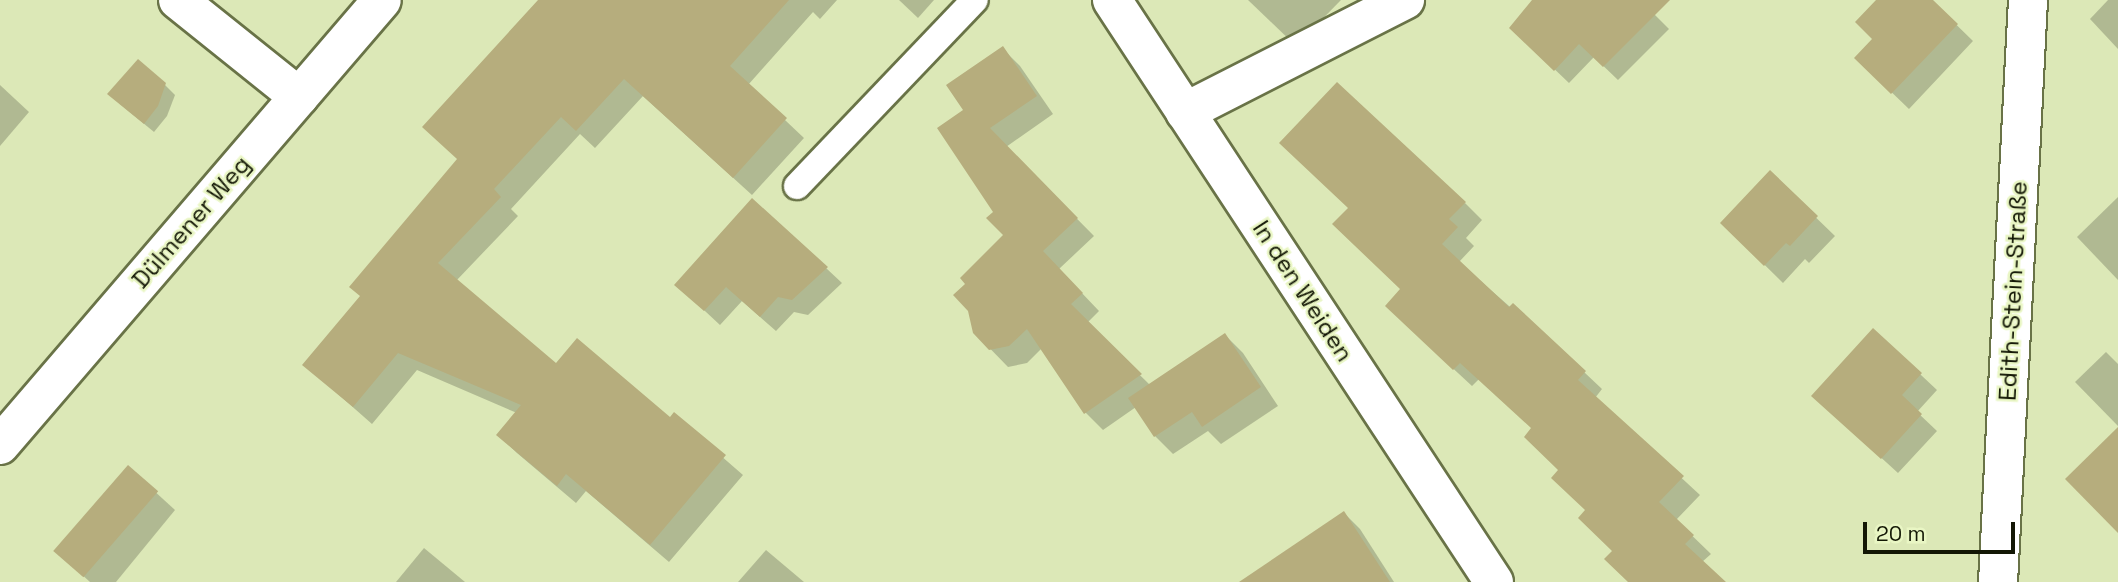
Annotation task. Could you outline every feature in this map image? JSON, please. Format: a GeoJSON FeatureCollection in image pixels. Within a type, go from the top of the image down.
{"type":"FeatureCollection","features":[{"type":"Feature","properties":{"kind":"street"},"geometry":{"type":"LineString","coordinates":[[178,0],[299,97]]}},
{"type":"Feature","properties":{"kind":"street","name":"Dülmener Weg"},"geometry":{"type":"LineString","coordinates":[[0,444],[382,0]]}},
{"type":"Feature","properties":{"kind":"street","name":"In den Weiden"},"geometry":{"type":"LineString","coordinates":[[1112,0],[1494,582]]}},
{"type":"Feature","properties":{"kind":"street"},"geometry":{"type":"LineString","coordinates":[[1185,111],[1405,0]]}},
{"type":"Feature","properties":{"kind":"street","name":"Edith-Stein-Straße"},"geometry":{"type":"LineString","coordinates":[[1998,582],[2028,0]]}},
{"type":"Feature","properties":{"kind":"lane"},"geometry":{"type":"LineString","coordinates":[[797,187],[975,0]]}},
{"type":"Feature","properties":{"kind":"building"},"geometry":{"type":"Polygon","coordinates":[[[538,0],[789,0],[730,66],[787,118],[733,178],[624,79],[576,131],[561,117],[494,189],[501,197],[438,263],[556,363],[577,338],[670,417],[674,412],[726,455],[650,545],[566,474],[557,486],[496,435],[521,405],[398,353],[353,407],[302,365],[360,296],[349,287],[457,159],[422,127],[538,0]]]}},
{"type":"Feature","properties":{"kind":"building"},"geometry":{"type":"Polygon","coordinates":[[[1532,0],[1670,0],[1603,67],[1579,44],[1554,71],[1509,28],[1532,0]]]}},
{"type":"Feature","properties":{"kind":"building"},"geometry":{"type":"Polygon","coordinates":[[[1876,0],[1933,0],[1958,24],[1891,94],[1854,58],[1872,39],[1855,22],[1876,0]]]}},
{"type":"Feature","properties":{"kind":"building"},"geometry":{"type":"Polygon","coordinates":[[[1003,46],[1037,96],[990,128],[1078,218],[1043,251],[1083,293],[1071,304],[1142,374],[1084,414],[1027,329],[1009,346],[989,350],[973,333],[968,311],[953,295],[965,284],[960,278],[1003,235],[986,218],[993,212],[937,128],[963,110],[946,85],[1003,46]]]}},
{"type":"Feature","properties":{"kind":"building"},"geometry":{"type":"Polygon","coordinates":[[[138,59],[166,83],[158,106],[144,124],[107,94],[138,59]]]}},
{"type":"Feature","properties":{"kind":"building"},"geometry":{"type":"Polygon","coordinates":[[[1337,82],[1466,202],[1449,219],[1458,227],[1442,244],[1509,307],[1513,303],[1586,371],[1578,380],[1684,476],[1659,502],[1694,535],[1685,544],[1726,582],[1628,582],[1604,559],[1612,551],[1578,518],[1585,510],[1551,478],[1558,470],[1524,437],[1531,428],[1460,363],[1453,370],[1385,306],[1400,289],[1332,224],[1348,208],[1279,143],[1337,82]]]}},
{"type":"Feature","properties":{"kind":"building"},"geometry":{"type":"Polygon","coordinates":[[[1770,170],[1818,216],[1790,246],[1786,243],[1764,266],[1720,223],[1770,170]]]}},
{"type":"Feature","properties":{"kind":"building"},"geometry":{"type":"Polygon","coordinates":[[[752,198],[828,267],[792,300],[778,297],[760,317],[726,287],[704,311],[674,285],[752,198]]]}},
{"type":"Feature","properties":{"kind":"building"},"geometry":{"type":"Polygon","coordinates":[[[1873,328],[1922,373],[1902,395],[1922,414],[1881,459],[1811,396],[1873,328]]]}},
{"type":"Feature","properties":{"kind":"building"},"geometry":{"type":"Polygon","coordinates":[[[1225,333],[1261,387],[1202,427],[1192,412],[1154,437],[1128,398],[1225,333]]]}},
{"type":"Feature","properties":{"kind":"building"},"geometry":{"type":"Polygon","coordinates":[[[2118,427],[2118,533],[2065,479],[2118,427]]]}},
{"type":"Feature","properties":{"kind":"building"},"geometry":{"type":"Polygon","coordinates":[[[128,465],[158,491],[83,577],[53,551],[128,465]]]}},
{"type":"Feature","properties":{"kind":"building"},"geometry":{"type":"Polygon","coordinates":[[[1344,511],[1390,582],[1239,582],[1344,511]]]}}]}
